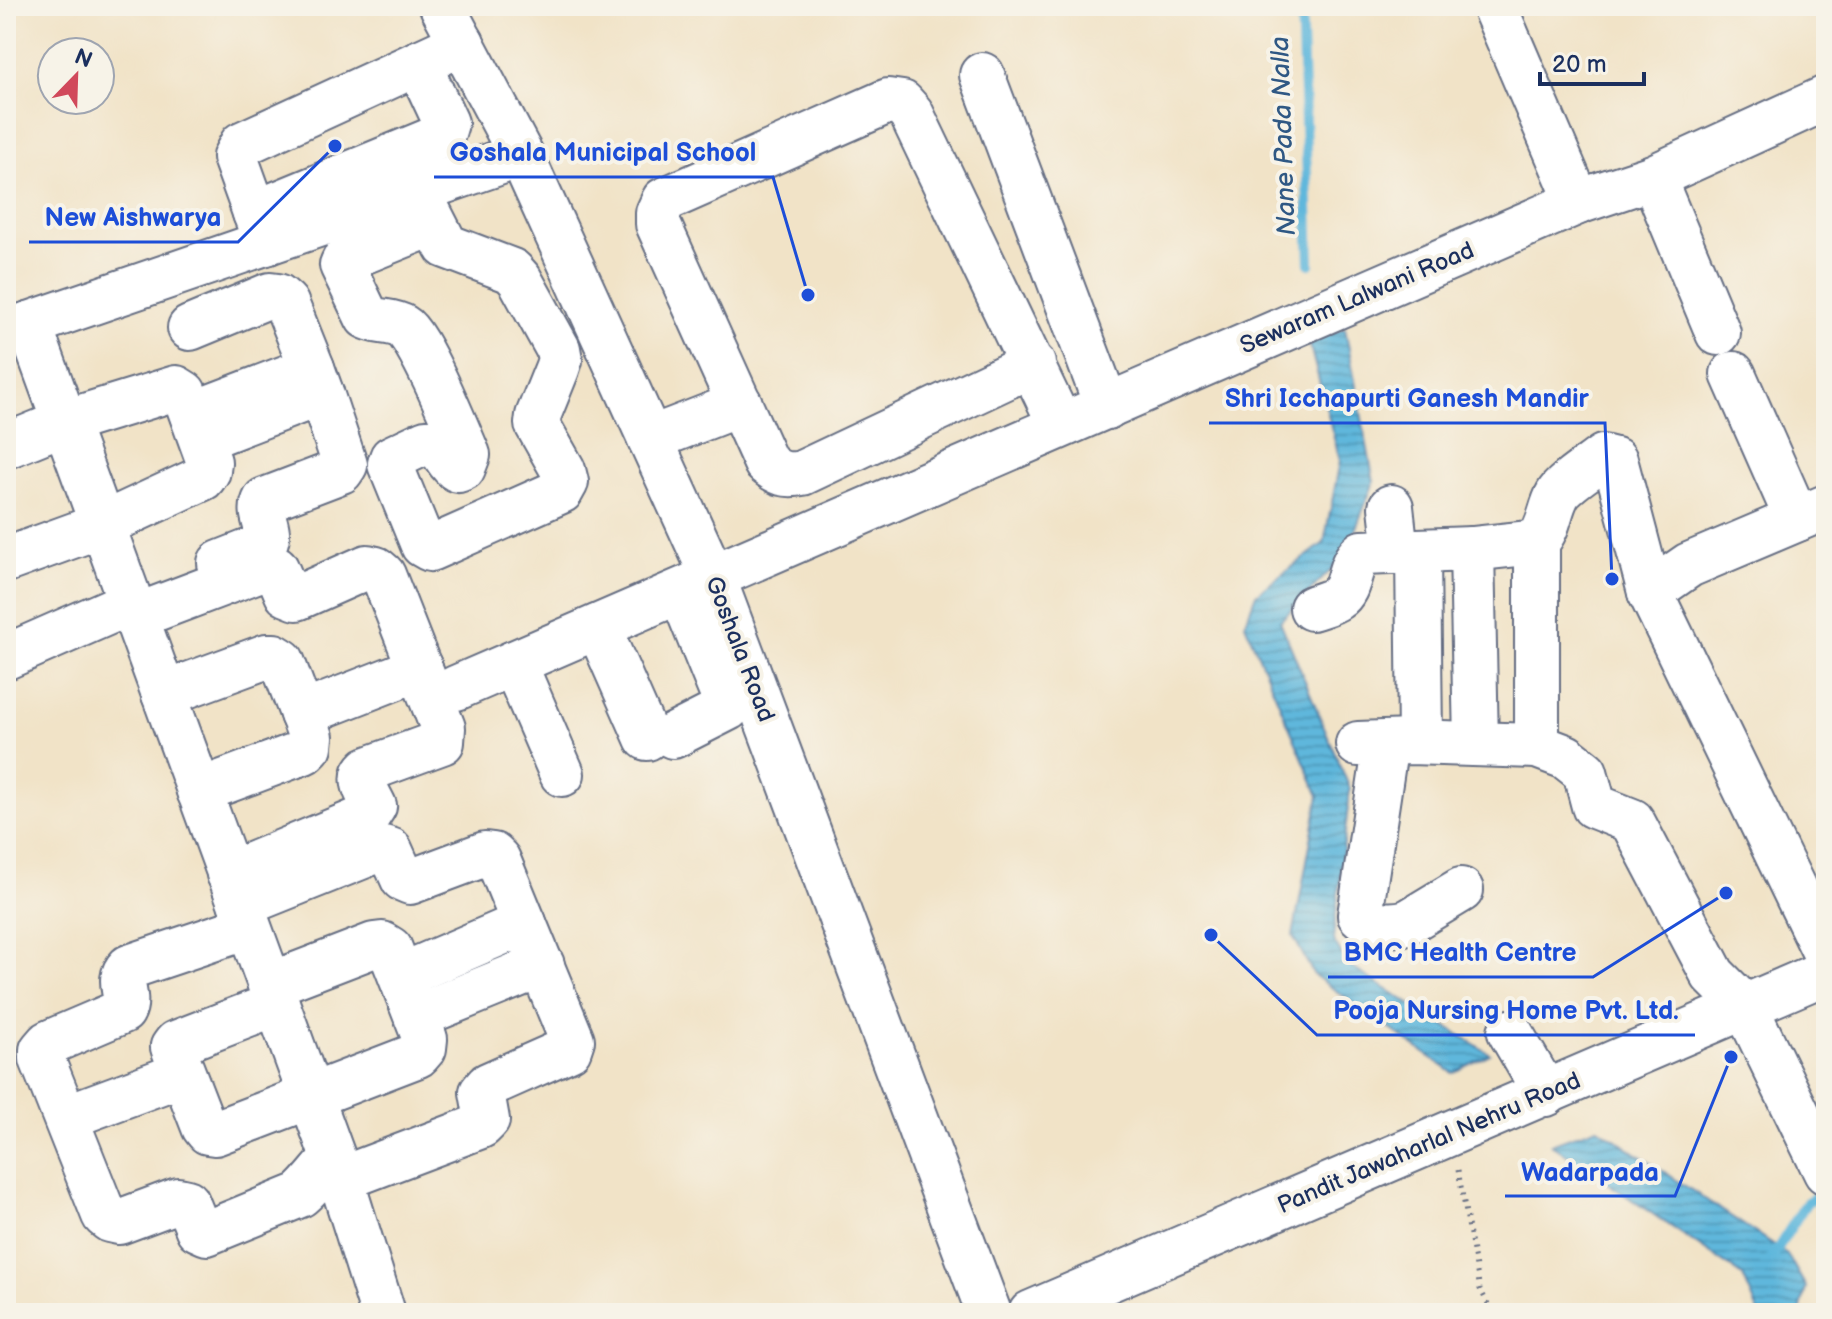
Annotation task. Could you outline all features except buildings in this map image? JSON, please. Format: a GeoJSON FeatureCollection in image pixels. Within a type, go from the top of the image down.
{"type":"FeatureCollection","features":[{"type":"Feature","properties":{"kind":"street"},"geometry":{"type":"LineString","coordinates":[[1494,6],[1578,202]]}},
{"type":"Feature","properties":{"kind":"street"},"geometry":{"type":"LineString","coordinates":[[261,228],[235,157],[242,144],[418,63],[452,24]]}},
{"type":"Feature","properties":{"kind":"street","name":"Goshala Road"},"geometry":{"type":"LineString","coordinates":[[452,24],[521,155],[650,439],[707,594],[989,1313]]}},
{"type":"Feature","properties":{"kind":"street"},"geometry":{"type":"LineString","coordinates":[[383,1313],[337,1169],[65,422],[18,328],[261,228],[439,137],[446,123],[418,63]]}},
{"type":"Feature","properties":{"kind":"street"},"geometry":{"type":"LineString","coordinates":[[982,75],[1107,407]]}},
{"type":"Feature","properties":{"kind":"street","name":"Sewaram Lalwani Road"},"geometry":{"type":"LineString","coordinates":[[298,701],[429,666],[514,663],[608,633],[707,594],[1060,424],[1107,407],[1578,202],[1653,177],[1826,98]]}},
{"type":"Feature","properties":{"kind":"street"},"geometry":{"type":"LineString","coordinates":[[1033,364],[802,473],[789,476],[778,473],[766,463],[658,224],[658,213],[664,200],[888,101],[902,103],[911,113],[1033,364],[1060,424]]}},
{"type":"Feature","properties":{"kind":"street"},"geometry":{"type":"LineString","coordinates":[[426,207],[446,246],[512,271],[558,349],[560,360],[537,424],[563,470],[566,482],[561,491],[430,549],[423,545],[390,464],[392,458],[426,442],[440,446],[453,468],[458,470],[463,468],[468,455],[459,428],[410,332],[392,322],[367,317],[342,265],[345,259],[426,207],[521,155]]}},
{"type":"Feature","properties":{"kind":"street"},"geometry":{"type":"LineString","coordinates":[[1653,177],[1718,333]]}},
{"type":"Feature","properties":{"kind":"street"},"geometry":{"type":"LineString","coordinates":[[261,228],[426,207]]}},
{"type":"Feature","properties":{"kind":"street"},"geometry":{"type":"LineString","coordinates":[[538,311],[583,291]]}},
{"type":"Feature","properties":{"kind":"street"},"geometry":{"type":"LineString","coordinates":[[6,657],[263,546],[268,534],[261,511],[265,500],[341,471],[345,465],[286,303],[278,296],[270,295],[190,328]]}},
{"type":"Feature","properties":{"kind":"street"},"geometry":{"type":"LineString","coordinates":[[1650,592],[1689,565],[1811,513],[1733,374]]}},
{"type":"Feature","properties":{"kind":"street"},"geometry":{"type":"LineString","coordinates":[[197,427],[316,380]]}},
{"type":"Feature","properties":{"kind":"street"},"geometry":{"type":"LineString","coordinates":[[6,446],[65,422],[176,388],[184,393],[209,462],[203,478],[102,525],[6,560]]}},
{"type":"Feature","properties":{"kind":"street"},"geometry":{"type":"LineString","coordinates":[[650,439],[740,404]]}},
{"type":"Feature","properties":{"kind":"street"},"geometry":{"type":"LineString","coordinates":[[1537,746],[1537,542],[1544,533],[1562,487],[1603,457],[1609,457],[1615,460],[1650,592],[1826,955]]}},
{"type":"Feature","properties":{"kind":"street"},"geometry":{"type":"LineString","coordinates":[[1391,507],[1407,551],[1388,743],[1360,915],[1368,922],[1400,924],[1461,890]]}},
{"type":"Feature","properties":{"kind":"street"},"geometry":{"type":"LineString","coordinates":[[1312,608],[1335,599],[1344,591],[1356,558],[1362,553],[1472,549],[1537,542]]}},
{"type":"Feature","properties":{"kind":"street"},"geometry":{"type":"LineString","coordinates":[[1472,549],[1476,744]]}},
{"type":"Feature","properties":{"kind":"street"},"geometry":{"type":"LineString","coordinates":[[130,606],[266,567],[276,568],[287,594],[297,598],[367,567],[383,575],[429,666],[443,728],[442,742],[363,773],[362,778],[374,806],[367,817],[239,902],[129,967],[124,972],[122,982],[126,1005],[123,1011],[48,1043],[42,1050],[42,1059],[104,1215],[119,1222],[178,1200],[187,1202],[198,1229],[207,1233],[300,1195],[316,1175],[481,1126],[487,1120],[482,1092],[488,1085],[569,1049],[572,1040],[498,860],[493,855],[485,854],[410,882],[403,879],[390,850],[383,848],[239,902]]}},
{"type":"Feature","properties":{"kind":"street"},"geometry":{"type":"LineString","coordinates":[[608,633],[660,737],[728,708],[707,594]]}},
{"type":"Feature","properties":{"kind":"street"},"geometry":{"type":"LineString","coordinates":[[164,694],[274,656],[282,661],[311,737],[310,746],[304,752],[199,791]]}},
{"type":"Feature","properties":{"kind":"street"},"geometry":{"type":"LineString","coordinates":[[514,663],[562,774]]}},
{"type":"Feature","properties":{"kind":"street"},"geometry":{"type":"LineString","coordinates":[[1388,743],[1537,746],[1566,757],[1585,772],[1594,806],[1632,821],[1713,975],[1746,1008],[1826,1172]]}},
{"type":"Feature","properties":{"kind":"street"},"geometry":{"type":"LineString","coordinates":[[409,996],[524,923]]}},
{"type":"Feature","properties":{"kind":"street"},"geometry":{"type":"LineString","coordinates":[[382,944],[390,949],[409,996],[425,1039],[424,1048],[418,1055],[215,1133],[208,1132],[204,1127],[174,1054],[176,1043],[374,945],[382,944]]}},
{"type":"Feature","properties":{"kind":"street"},"geometry":{"type":"LineString","coordinates":[[409,996],[542,965]]}},
{"type":"Feature","properties":{"kind":"street","name":"Pandit Jawaharlal Nehru Road"},"geometry":{"type":"LineString","coordinates":[[1031,1313],[1826,972]]}},
{"type":"Feature","properties":{"kind":"street"},"geometry":{"type":"LineString","coordinates":[[1510,1032],[1546,1094]]}},
{"type":"Feature","properties":{"kind":"street"},"geometry":{"type":"LineString","coordinates":[[72,1131],[188,1088]]}},
{"type":"Feature","properties":{"kind":"path"},"geometry":{"type":"LineString","coordinates":[[1451,1134],[1480,1289],[1493,1313]]}},
{"type":"Feature","properties":{"kind":"water"},"geometry":{"type":"Polygon","coordinates":[[[1345,328],[1374,482],[1345,556],[1280,621],[1350,789],[1333,940],[1348,965],[1490,1054],[1453,1073],[1314,975],[1293,936],[1319,796],[1245,624],[1256,594],[1324,543],[1340,461],[1309,342],[1345,328]]]}},
{"type":"Feature","properties":{"kind":"water"},"geometry":{"type":"Polygon","coordinates":[[[1597,1127],[1787,1254],[1806,1287],[1800,1313],[1759,1313],[1743,1276],[1551,1144],[1597,1127]]]}},
{"type":"Feature","properties":{"kind":"waterway","name":"Nane Pada Nalla"},"geometry":{"type":"LineString","coordinates":[[1301,6],[1310,264]]}},
{"type":"Feature","properties":{"kind":"waterway"},"geometry":{"type":"LineString","coordinates":[[1771,1259],[1807,1202],[1826,1191]]}},
{"type":"Feature","properties":{"kind":"place","name":"New Aishwarya"},"geometry":{"type":"Point","coordinates":[335,146]}},
{"type":"Feature","properties":{"kind":"place","name":"Goshala Municipal School"},"geometry":{"type":"Point","coordinates":[808,295]}},
{"type":"Feature","properties":{"kind":"place","name":"Shri Icchapurti Ganesh Mandir"},"geometry":{"type":"Point","coordinates":[1612,579]}},
{"type":"Feature","properties":{"kind":"place","name":"BMC Health Centre"},"geometry":{"type":"Point","coordinates":[1726,893]}},
{"type":"Feature","properties":{"kind":"place","name":"Pooja Nursing Home Pvt. Ltd."},"geometry":{"type":"Point","coordinates":[1211,935]}},
{"type":"Feature","properties":{"kind":"place","name":"Wadarpada"},"geometry":{"type":"Point","coordinates":[1731,1057]}}]}
